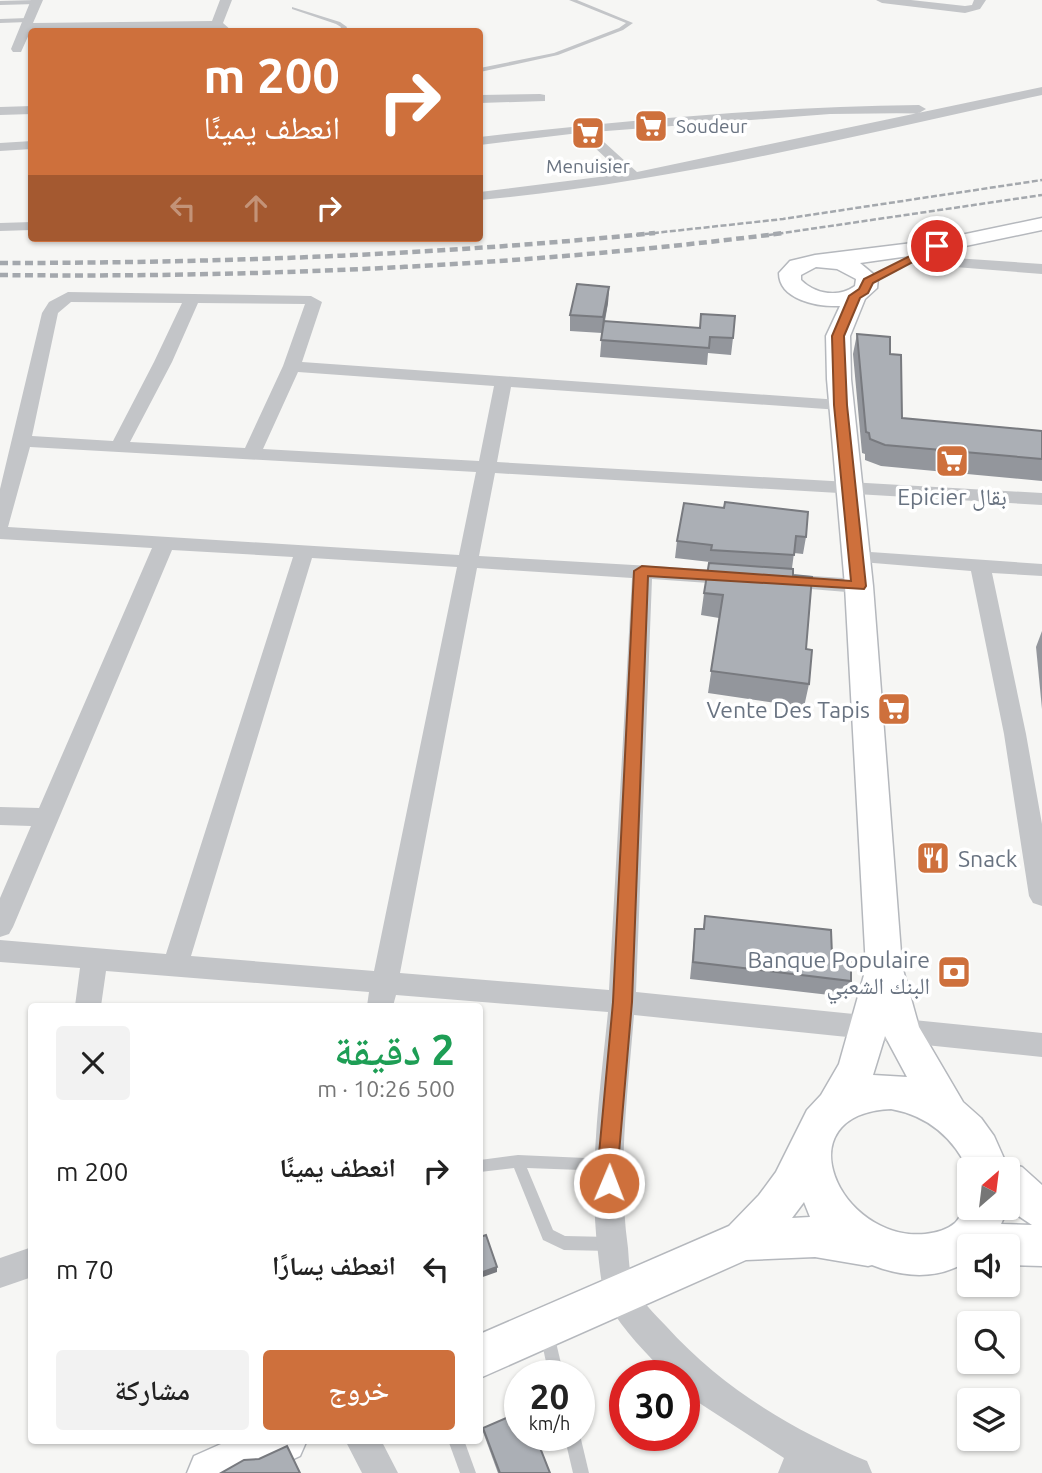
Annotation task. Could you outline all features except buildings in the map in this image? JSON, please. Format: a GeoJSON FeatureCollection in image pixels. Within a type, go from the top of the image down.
{"type":"FeatureCollection","features":[{"type":"Feature","properties":{"kind":"street"},"geometry":{"type":"LineString","coordinates":[[222,28],[226,0]]}},
{"type":"Feature","properties":{"kind":"street"},"geometry":{"type":"LineString","coordinates":[[882,0],[965,10],[976,8],[980,0]]}},
{"type":"Feature","properties":{"kind":"street"},"geometry":{"type":"LineString","coordinates":[[17,49],[37,1]]}},
{"type":"Feature","properties":{"kind":"street"},"geometry":{"type":"LineString","coordinates":[[27,23],[68,28]]}},
{"type":"Feature","properties":{"kind":"street"},"geometry":{"type":"LineString","coordinates":[[0,50],[28,49]]}},
{"type":"Feature","properties":{"kind":"street"},"geometry":{"type":"LineString","coordinates":[[483,196],[634,176],[1042,91]]}},
{"type":"Feature","properties":{"kind":"street"},"geometry":{"type":"LineString","coordinates":[[483,99],[540,98]]}},
{"type":"Feature","properties":{"kind":"street"},"geometry":{"type":"LineString","coordinates":[[483,141],[582,129],[857,109],[956,111]]}},
{"type":"Feature","properties":{"kind":"street"},"geometry":{"type":"LineString","coordinates":[[4,115],[28,111]]}},
{"type":"Feature","properties":{"kind":"street"},"geometry":{"type":"LineString","coordinates":[[735,118],[768,150]]}},
{"type":"Feature","properties":{"kind":"street"},"geometry":{"type":"LineString","coordinates":[[582,129],[634,176]]}},
{"type":"Feature","properties":{"kind":"street"},"geometry":{"type":"LineString","coordinates":[[0,147],[28,145]]}},
{"type":"Feature","properties":{"kind":"street"},"geometry":{"type":"LineString","coordinates":[[937,246],[861,288],[826,299],[808,295],[793,286],[790,279],[790,273],[801,265],[937,246],[1042,224]]}},
{"type":"Feature","properties":{"kind":"street"},"geometry":{"type":"LineString","coordinates":[[0,227],[28,226]]}},
{"type":"Feature","properties":{"kind":"street"},"geometry":{"type":"LineString","coordinates":[[910,260],[1042,270]]}},
{"type":"Feature","properties":{"kind":"street"},"geometry":{"type":"LineString","coordinates":[[824,261],[856,268],[861,288],[838,336],[840,405],[859,586],[884,966],[885,1030],[949,1114],[966,1129],[986,1157]]}},
{"type":"Feature","properties":{"kind":"street"},"geometry":{"type":"LineString","coordinates":[[808,295],[838,336]]}},
{"type":"Feature","properties":{"kind":"street"},"geometry":{"type":"LineString","coordinates":[[0,524],[22,441],[50,313],[55,305],[68,297],[305,299],[314,302],[292,366],[251,454]]}},
{"type":"Feature","properties":{"kind":"street"},"geometry":{"type":"LineString","coordinates":[[119,446],[163,362],[192,298]]}},
{"type":"Feature","properties":{"kind":"street"},"geometry":{"type":"LineString","coordinates":[[292,366],[840,405]]}},
{"type":"Feature","properties":{"kind":"street"},"geometry":{"type":"LineString","coordinates":[[382,995],[489,468],[504,380]]}},
{"type":"Feature","properties":{"kind":"street"},"geometry":{"type":"LineString","coordinates":[[22,441],[1042,499]]}},
{"type":"Feature","properties":{"kind":"street"},"geometry":{"type":"LineString","coordinates":[[0,533],[859,586]]}},
{"type":"Feature","properties":{"kind":"street"},"geometry":{"type":"LineString","coordinates":[[0,927],[164,544]]}},
{"type":"Feature","properties":{"kind":"street"},"geometry":{"type":"LineString","coordinates":[[175,965],[304,553]]}},
{"type":"Feature","properties":{"kind":"street"},"geometry":{"type":"LineString","coordinates":[[856,556],[1042,570]]}},
{"type":"Feature","properties":{"kind":"street"},"geometry":{"type":"LineString","coordinates":[[980,566],[1015,734],[1042,896]]}},
{"type":"Feature","properties":{"kind":"street"},"geometry":{"type":"LineString","coordinates":[[642,571],[622,1002],[608,1165],[611,1244],[621,1294],[661,1346],[702,1385],[766,1429],[799,1462],[855,1473]]}},
{"type":"Feature","properties":{"kind":"street"},"geometry":{"type":"LineString","coordinates":[[0,816],[46,817]]}},
{"type":"Feature","properties":{"kind":"street"},"geometry":{"type":"LineString","coordinates":[[0,951],[175,965],[382,995],[622,1002],[1042,1045]]}},
{"type":"Feature","properties":{"kind":"street"},"geometry":{"type":"LineString","coordinates":[[88,1003],[94,959]]}},
{"type":"Feature","properties":{"kind":"street"},"geometry":{"type":"LineString","coordinates":[[483,1355],[744,1240],[769,1217],[789,1191],[857,1068],[885,1030]]}},
{"type":"Feature","properties":{"kind":"street"},"geometry":{"type":"LineString","coordinates":[[880,1248],[861,1239],[844,1226],[823,1202],[811,1166],[824,1124],[856,1096],[896,1092],[923,1099],[949,1114]]}},
{"type":"Feature","properties":{"kind":"street"},"geometry":{"type":"LineString","coordinates":[[1020,1193],[1042,1209]]}},
{"type":"Feature","properties":{"kind":"street"},"geometry":{"type":"LineString","coordinates":[[744,1240],[815,1237],[920,1255],[957,1248]]}},
{"type":"Feature","properties":{"kind":"street"},"geometry":{"type":"LineString","coordinates":[[1020,1244],[1042,1246]]}},
{"type":"Feature","properties":{"kind":"street"},"geometry":{"type":"LineString","coordinates":[[0,1273],[28,1263]]}},
{"type":"Feature","properties":{"kind":"street"},"geometry":{"type":"LineString","coordinates":[[211,1473],[275,1444]]}},
{"type":"Feature","properties":{"kind":"street"},"geometry":{"type":"LineString","coordinates":[[364,1444],[381,1473]]}},
{"type":"Feature","properties":{"kind":"lane"},"geometry":{"type":"LineString","coordinates":[[483,70],[556,54],[630,23],[572,0]]}},
{"type":"Feature","properties":{"kind":"lane"},"geometry":{"type":"LineString","coordinates":[[0,3],[37,1]]}},
{"type":"Feature","properties":{"kind":"lane"},"geometry":{"type":"LineString","coordinates":[[294,8],[338,23],[344,28]]}},
{"type":"Feature","properties":{"kind":"lane"},"geometry":{"type":"LineString","coordinates":[[0,21],[27,23]]}},
{"type":"Feature","properties":{"kind":"lane"},"geometry":{"type":"LineString","coordinates":[[483,1166],[518,1161],[608,1165]]}},
{"type":"Feature","properties":{"kind":"lane"},"geometry":{"type":"LineString","coordinates":[[518,1161],[548,1235],[564,1243],[611,1244]]}},
{"type":"Feature","properties":{"kind":"lane"},"geometry":{"type":"LineString","coordinates":[[546,1328],[553,1360]]}},
{"type":"Feature","properties":{"kind":"lane"},"geometry":{"type":"LineString","coordinates":[[457,1444],[468,1473]]}},
{"type":"Feature","properties":{"kind":"lane"},"geometry":{"type":"LineString","coordinates":[[576,1451],[581,1473]]}},
{"type":"Feature","properties":{"kind":"railway"},"geometry":{"type":"LineString","coordinates":[[649,234],[783,219],[1042,180]]}},
{"type":"Feature","properties":{"kind":"railway"},"geometry":{"type":"LineString","coordinates":[[778,234],[1042,195]]}},
{"type":"Feature","properties":{"kind":"railway"},"geometry":{"type":"LineString","coordinates":[[649,234],[655,233]]}},
{"type":"Feature","properties":{"kind":"railway"},"geometry":{"type":"LineString","coordinates":[[778,234],[784,233]]}},
{"type":"Feature","properties":{"kind":"railway"},"geometry":{"type":"LineString","coordinates":[[0,263],[328,256],[491,247],[649,234]]}},
{"type":"Feature","properties":{"kind":"railway"},"geometry":{"type":"LineString","coordinates":[[636,235],[649,234]]}},
{"type":"Feature","properties":{"kind":"railway"},"geometry":{"type":"LineString","coordinates":[[0,275],[196,274],[393,268],[589,254],[778,234]]}},
{"type":"Feature","properties":{"kind":"railway"},"geometry":{"type":"LineString","coordinates":[[769,235],[778,234]]}},
{"type":"Feature","properties":{"kind":"place","name":"Soudeur"},"geometry":{"type":"Point","coordinates":[651,126]}},
{"type":"Feature","properties":{"kind":"place","name":"Menuisier"},"geometry":{"type":"Point","coordinates":[588,133]}},
{"type":"Feature","properties":{"kind":"place","name":"Epicier بقال"},"geometry":{"type":"Point","coordinates":[952,461]}},
{"type":"Feature","properties":{"kind":"place","name":"Vente Des Tapis"},"geometry":{"type":"Point","coordinates":[894,709]}},
{"type":"Feature","properties":{"kind":"place","name":"Snack"},"geometry":{"type":"Point","coordinates":[933,858]}},
{"type":"Feature","properties":{"kind":"place","name":"Banque Populaire البنك الشعبي"},"geometry":{"type":"Point","coordinates":[954,972]}},
{"type":"Feature","properties":{"kind":"route"},"geometry":{"type":"LineString","coordinates":[[609,1183],[608,1165],[622,1002],[642,571],[859,586],[840,405],[838,336],[855,296],[864,291],[868,281],[937,246]]}}]}
